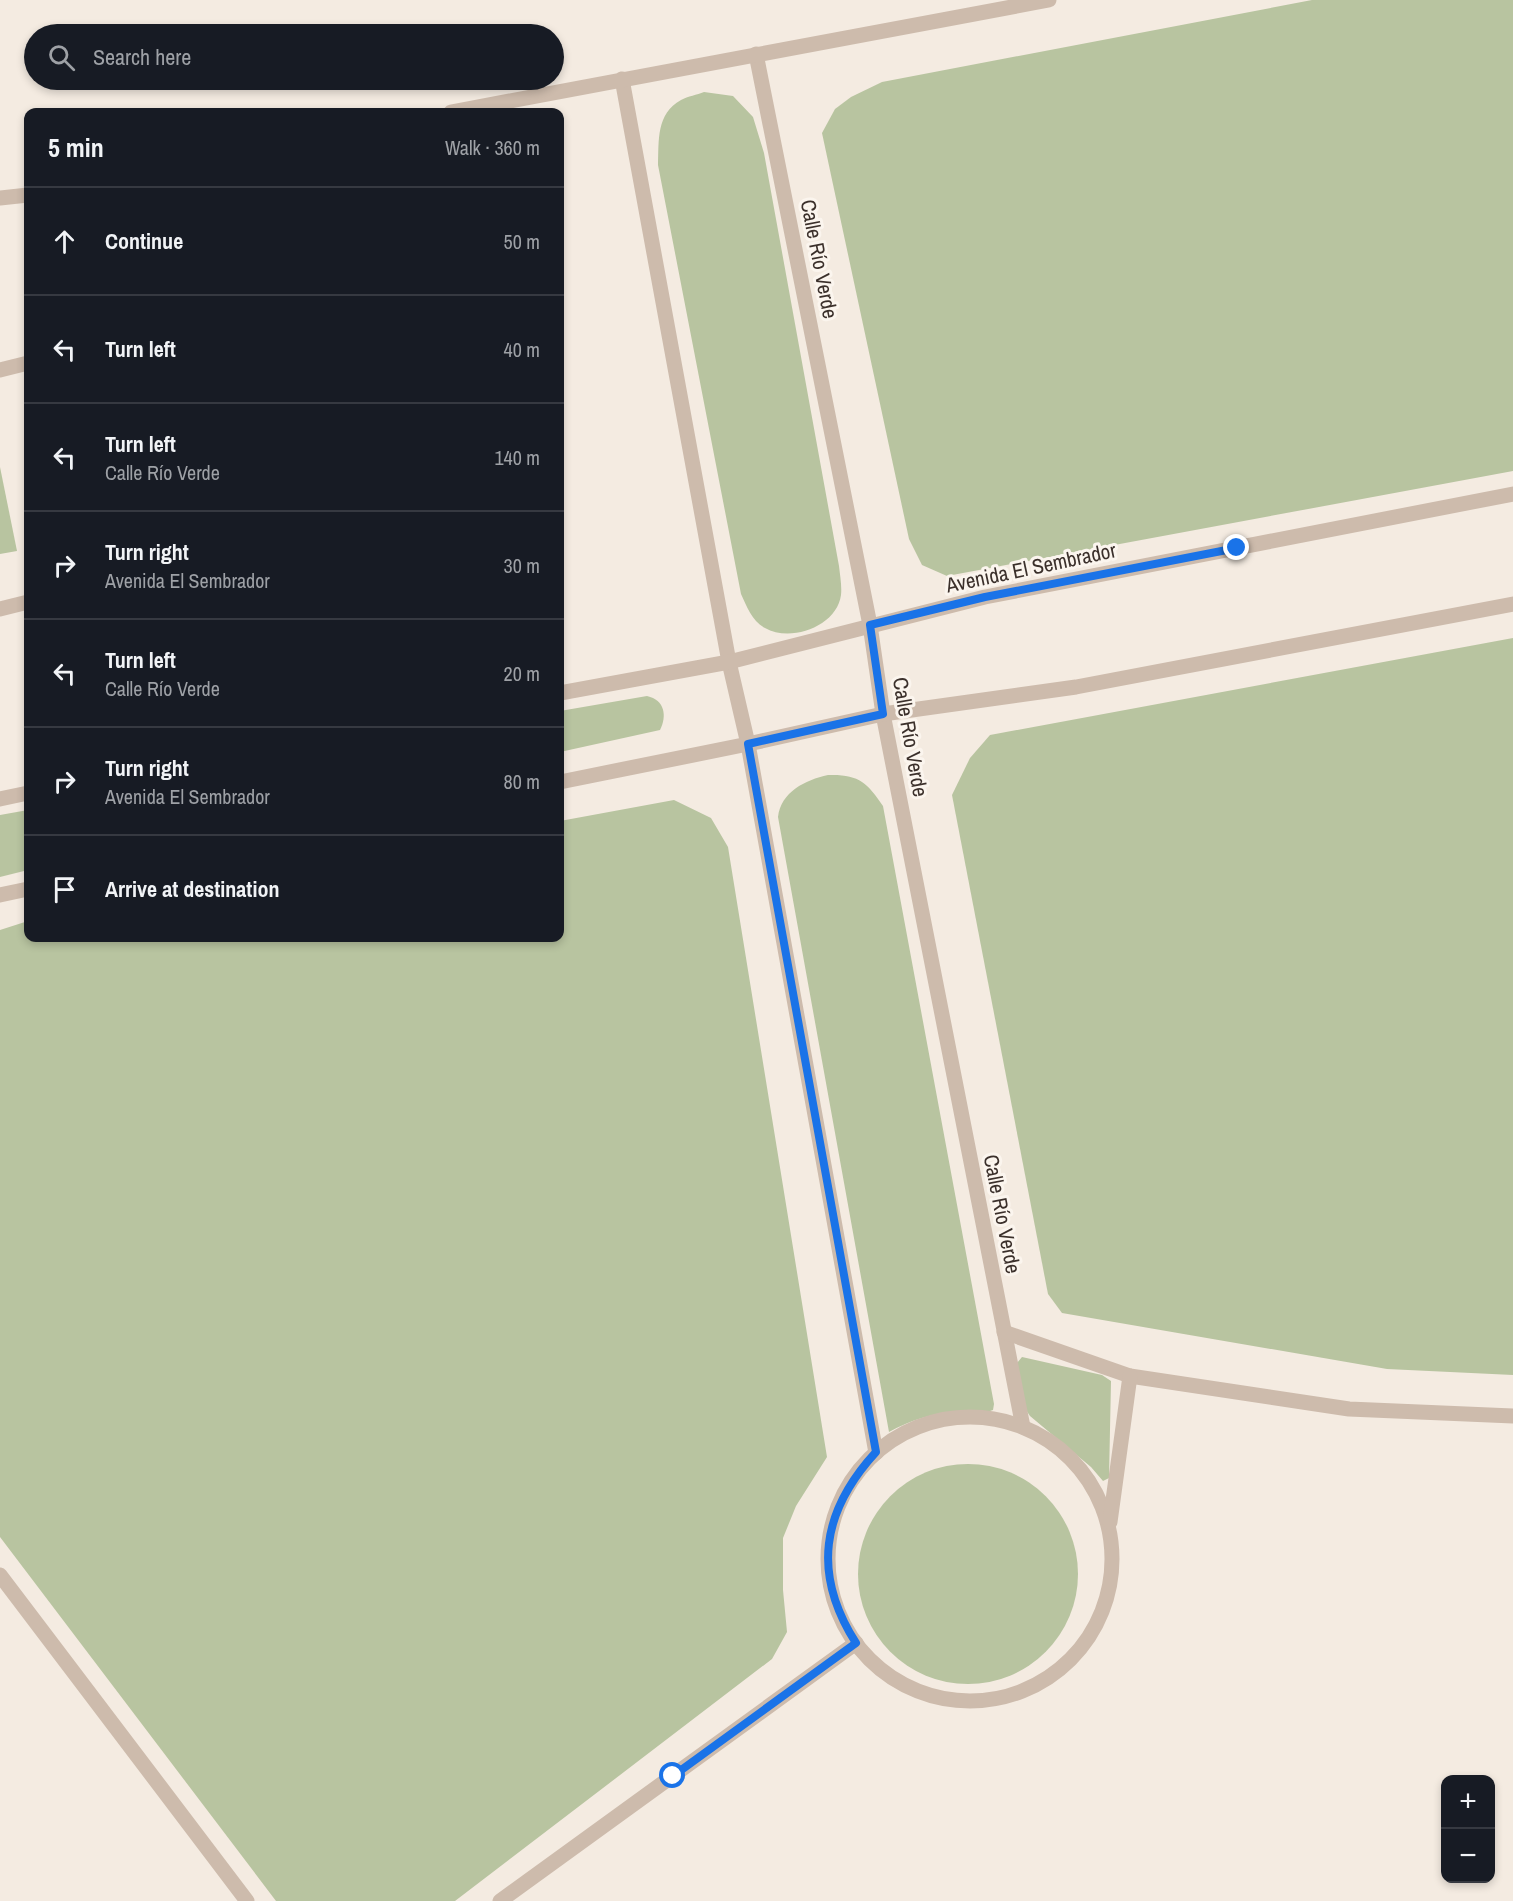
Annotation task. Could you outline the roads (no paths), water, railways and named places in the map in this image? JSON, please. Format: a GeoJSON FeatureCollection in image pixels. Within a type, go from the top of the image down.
{"type":"FeatureCollection","features":[{"type":"Feature","properties":{"kind":"street"},"geometry":{"type":"LineString","coordinates":[[472,108],[1049,0]]}},
{"type":"Feature","properties":{"kind":"street","name":"Calle Río Verde"},"geometry":{"type":"LineString","coordinates":[[756,54],[870,625],[883,714],[1023,1427]]}},
{"type":"Feature","properties":{"kind":"street"},"geometry":{"type":"LineString","coordinates":[[622,79],[729,662],[748,744],[876,1452]]}},
{"type":"Feature","properties":{"kind":"street"},"geometry":{"type":"LineString","coordinates":[[0,198],[24,195]]}},
{"type":"Feature","properties":{"kind":"street"},"geometry":{"type":"LineString","coordinates":[[0,370],[24,364]]}},
{"type":"Feature","properties":{"kind":"street","name":"Avenida El Sembrador"},"geometry":{"type":"LineString","coordinates":[[564,692],[729,662],[985,597],[1513,494]]}},
{"type":"Feature","properties":{"kind":"street"},"geometry":{"type":"LineString","coordinates":[[0,609],[24,603]]}},
{"type":"Feature","properties":{"kind":"street"},"geometry":{"type":"LineString","coordinates":[[564,782],[883,714],[1076,687],[1513,604]]}},
{"type":"Feature","properties":{"kind":"street"},"geometry":{"type":"LineString","coordinates":[[0,799],[24,794]]}},
{"type":"Feature","properties":{"kind":"street"},"geometry":{"type":"LineString","coordinates":[[0,895],[24,890]]}},
{"type":"Feature","properties":{"kind":"street"},"geometry":{"type":"LineString","coordinates":[[1004,1332],[1130,1376],[1349,1409],[1513,1416]]}},
{"type":"Feature","properties":{"kind":"street"},"geometry":{"type":"LineString","coordinates":[[1109,1528],[1130,1376]]}},
{"type":"Feature","properties":{"kind":"street"},"geometry":{"type":"LineString","coordinates":[[972,1417],[998,1420],[1023,1427],[1047,1439],[1067,1456],[1085,1475],[1098,1498],[1109,1528],[1112,1548],[1112,1575],[1107,1601],[1097,1625],[1083,1647],[1066,1666],[1044,1682],[1021,1693],[995,1700],[969,1702],[943,1699],[918,1692],[895,1680],[873,1663],[856,1643],[842,1621],[833,1596],[829,1570],[829,1544],[834,1518],[844,1494],[858,1472],[876,1452],[897,1437],[946,1419],[972,1417]]}},
{"type":"Feature","properties":{"kind":"street"},"geometry":{"type":"LineString","coordinates":[[0,1575],[247,1901]]}},
{"type":"Feature","properties":{"kind":"street"},"geometry":{"type":"LineString","coordinates":[[500,1901],[856,1643]]}}]}
